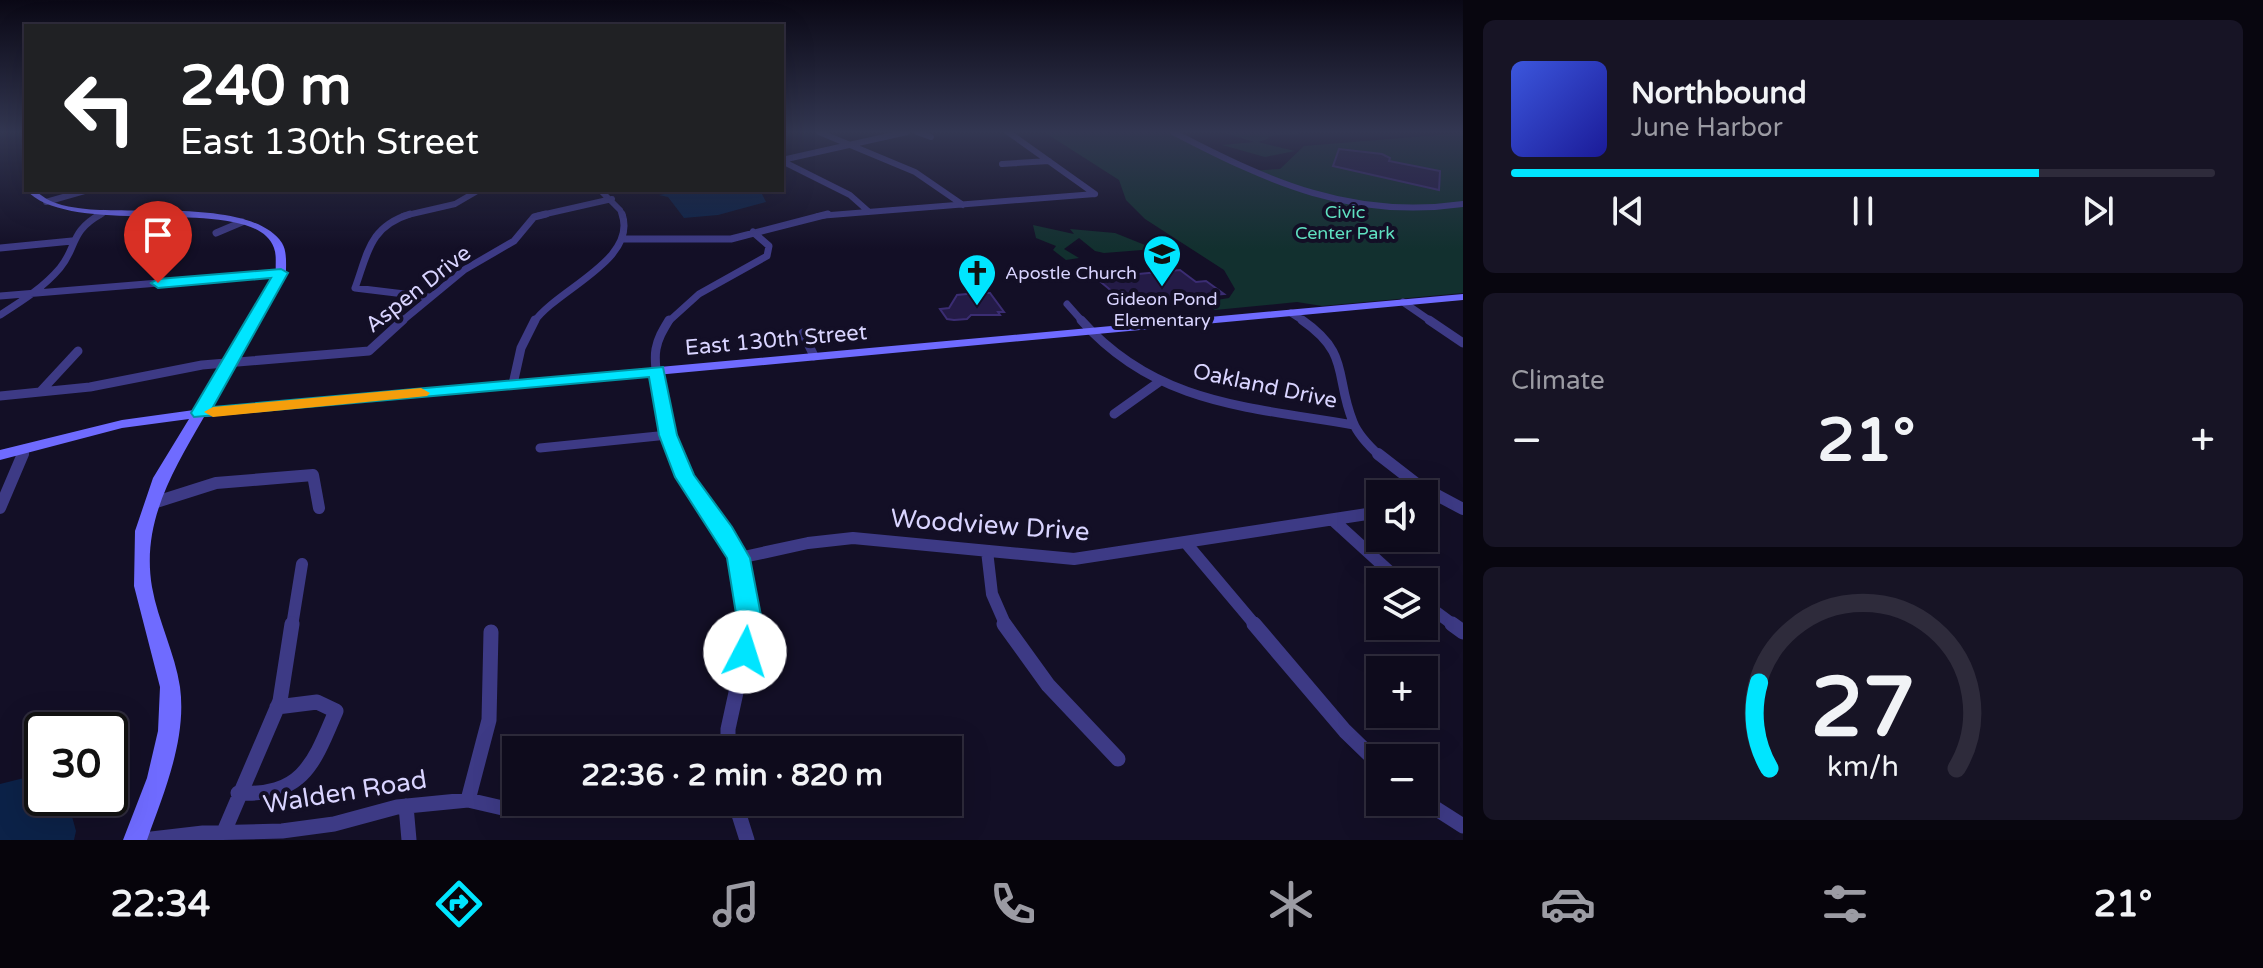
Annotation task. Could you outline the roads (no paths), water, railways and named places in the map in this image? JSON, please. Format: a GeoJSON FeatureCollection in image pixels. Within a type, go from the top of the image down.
{"type":"FeatureCollection","features":[{"type":"Feature","properties":{"kind":"street"},"geometry":{"type":"LineString","coordinates":[[804,171],[850,195],[868,211]]}},
{"type":"Feature","properties":{"kind":"street"},"geometry":{"type":"LineString","coordinates":[[907,171],[935,184],[963,205]]}},
{"type":"Feature","properties":{"kind":"street"},"geometry":{"type":"LineString","coordinates":[[625,239],[731,239],[810,217],[1095,194],[1063,171]]}},
{"type":"Feature","properties":{"kind":"street"},"geometry":{"type":"LineString","coordinates":[[1258,171],[1319,192],[1402,204],[1463,201]]}},
{"type":"Feature","properties":{"kind":"street"},"geometry":{"type":"LineString","coordinates":[[33,192],[46,202],[69,209],[103,213],[195,214],[242,222],[263,231],[277,242],[281,273],[161,478],[143,531],[143,586],[170,687],[169,731],[158,778],[135,840]]}},
{"type":"Feature","properties":{"kind":"street"},"geometry":{"type":"LineString","coordinates":[[46,202],[81,192]]}},
{"type":"Feature","properties":{"kind":"street"},"geometry":{"type":"LineString","coordinates":[[429,297],[355,288],[375,236],[384,227],[413,214],[458,203],[476,192]]}},
{"type":"Feature","properties":{"kind":"street"},"geometry":{"type":"LineString","coordinates":[[513,384],[520,347],[538,316],[563,292],[611,257],[625,239],[629,228],[627,217],[603,192]]}},
{"type":"Feature","properties":{"kind":"street","name":"Aspen Drive"},"geometry":{"type":"LineString","coordinates":[[0,396],[105,385],[230,362],[369,351],[464,270],[514,241],[534,217],[612,199]]}},
{"type":"Feature","properties":{"kind":"street"},"geometry":{"type":"LineString","coordinates":[[0,315],[35,293],[62,266],[72,241],[85,223],[103,213]]}},
{"type":"Feature","properties":{"kind":"street"},"geometry":{"type":"LineString","coordinates":[[216,233],[242,222]]}},
{"type":"Feature","properties":{"kind":"street"},"geometry":{"type":"LineString","coordinates":[[728,736],[751,626],[739,558],[725,532],[685,477],[668,435],[657,371],[657,339],[673,314],[692,299],[767,256],[769,246],[753,232]]}},
{"type":"Feature","properties":{"kind":"street"},"geometry":{"type":"LineString","coordinates":[[0,248],[72,241]]}},
{"type":"Feature","properties":{"kind":"street"},"geometry":{"type":"LineString","coordinates":[[758,261],[771,265]]}},
{"type":"Feature","properties":{"kind":"street"},"geometry":{"type":"LineString","coordinates":[[0,296],[281,273]]}},
{"type":"Feature","properties":{"kind":"street","name":"East 130th Street"},"geometry":{"type":"LineString","coordinates":[[0,455],[122,424],[200,413],[1463,297]]}},
{"type":"Feature","properties":{"kind":"street"},"geometry":{"type":"LineString","coordinates":[[1403,302],[1463,343]]}},
{"type":"Feature","properties":{"kind":"street","name":"Oakland Drive"},"geometry":{"type":"LineString","coordinates":[[1067,304],[1125,363],[1159,382],[1211,399],[1354,425]]}},
{"type":"Feature","properties":{"kind":"street"},"geometry":{"type":"LineString","coordinates":[[1291,313],[1320,332],[1337,352],[1354,425],[1382,458],[1409,480]]}},
{"type":"Feature","properties":{"kind":"street"},"geometry":{"type":"LineString","coordinates":[[803,333],[814,356]]}},
{"type":"Feature","properties":{"kind":"street"},"geometry":{"type":"LineString","coordinates":[[40,392],[78,351]]}},
{"type":"Feature","properties":{"kind":"street"},"geometry":{"type":"LineString","coordinates":[[1114,414],[1159,382]]}},
{"type":"Feature","properties":{"kind":"street"},"geometry":{"type":"LineString","coordinates":[[540,448],[668,435]]}},
{"type":"Feature","properties":{"kind":"street"},"geometry":{"type":"LineString","coordinates":[[0,508],[25,449]]}},
{"type":"Feature","properties":{"kind":"street"},"geometry":{"type":"LineString","coordinates":[[153,503],[216,483],[313,475],[319,508]]}},
{"type":"Feature","properties":{"kind":"street"},"geometry":{"type":"LineString","coordinates":[[1438,500],[1463,509]]}},
{"type":"Feature","properties":{"kind":"street","name":"Woodview Drive"},"geometry":{"type":"LineString","coordinates":[[739,558],[808,543],[853,538],[1074,559],[1366,515]]}},
{"type":"Feature","properties":{"kind":"street"},"geometry":{"type":"LineString","coordinates":[[1334,521],[1386,568]]}},
{"type":"Feature","properties":{"kind":"street"},"geometry":{"type":"LineString","coordinates":[[1186,543],[1345,731],[1366,751]]}},
{"type":"Feature","properties":{"kind":"street"},"geometry":{"type":"LineString","coordinates":[[987,551],[993,598],[1010,635],[1033,667],[1118,759]]}},
{"type":"Feature","properties":{"kind":"street"},"geometry":{"type":"LineString","coordinates":[[223,834],[277,707],[302,564]]}},
{"type":"Feature","properties":{"kind":"street"},"geometry":{"type":"LineString","coordinates":[[1438,613],[1463,632]]}},
{"type":"Feature","properties":{"kind":"street"},"geometry":{"type":"LineString","coordinates":[[468,800],[489,720],[491,632]]}},
{"type":"Feature","properties":{"kind":"street"},"geometry":{"type":"LineString","coordinates":[[238,793],[267,795],[288,784],[313,764],[336,711],[317,702],[277,707]]}},
{"type":"Feature","properties":{"kind":"street","name":"Walden Road"},"geometry":{"type":"LineString","coordinates":[[143,840],[321,826],[406,806],[468,800],[502,808]]}},
{"type":"Feature","properties":{"kind":"street"},"geometry":{"type":"LineString","coordinates":[[406,806],[409,840]]}},
{"type":"Feature","properties":{"kind":"street"},"geometry":{"type":"LineString","coordinates":[[1438,810],[1463,826]]}},
{"type":"Feature","properties":{"kind":"street"},"geometry":{"type":"LineString","coordinates":[[739,816],[747,840]]}},
{"type":"Feature","properties":{"kind":"water"},"geometry":{"type":"Polygon","coordinates":[[[675,192],[761,192],[766,202],[718,215],[684,218],[668,197],[659,195],[675,192]]]}},
{"type":"Feature","properties":{"kind":"water"},"geometry":{"type":"Polygon","coordinates":[[[24,778],[24,816],[72,816],[76,831],[74,840],[0,840],[0,784],[24,778]]]}},
{"type":"Feature","properties":{"kind":"place","name":"Gideon Pond Elementary"},"geometry":{"type":"Point","coordinates":[1162,288]}},
{"type":"Feature","properties":{"kind":"place","name":"Apostle Church"},"geometry":{"type":"Point","coordinates":[977,307]}},
{"type":"Feature","properties":{"kind":"park label","name":"Civic Center Park"},"geometry":{"type":"Point","coordinates":[1345,222]}}]}
